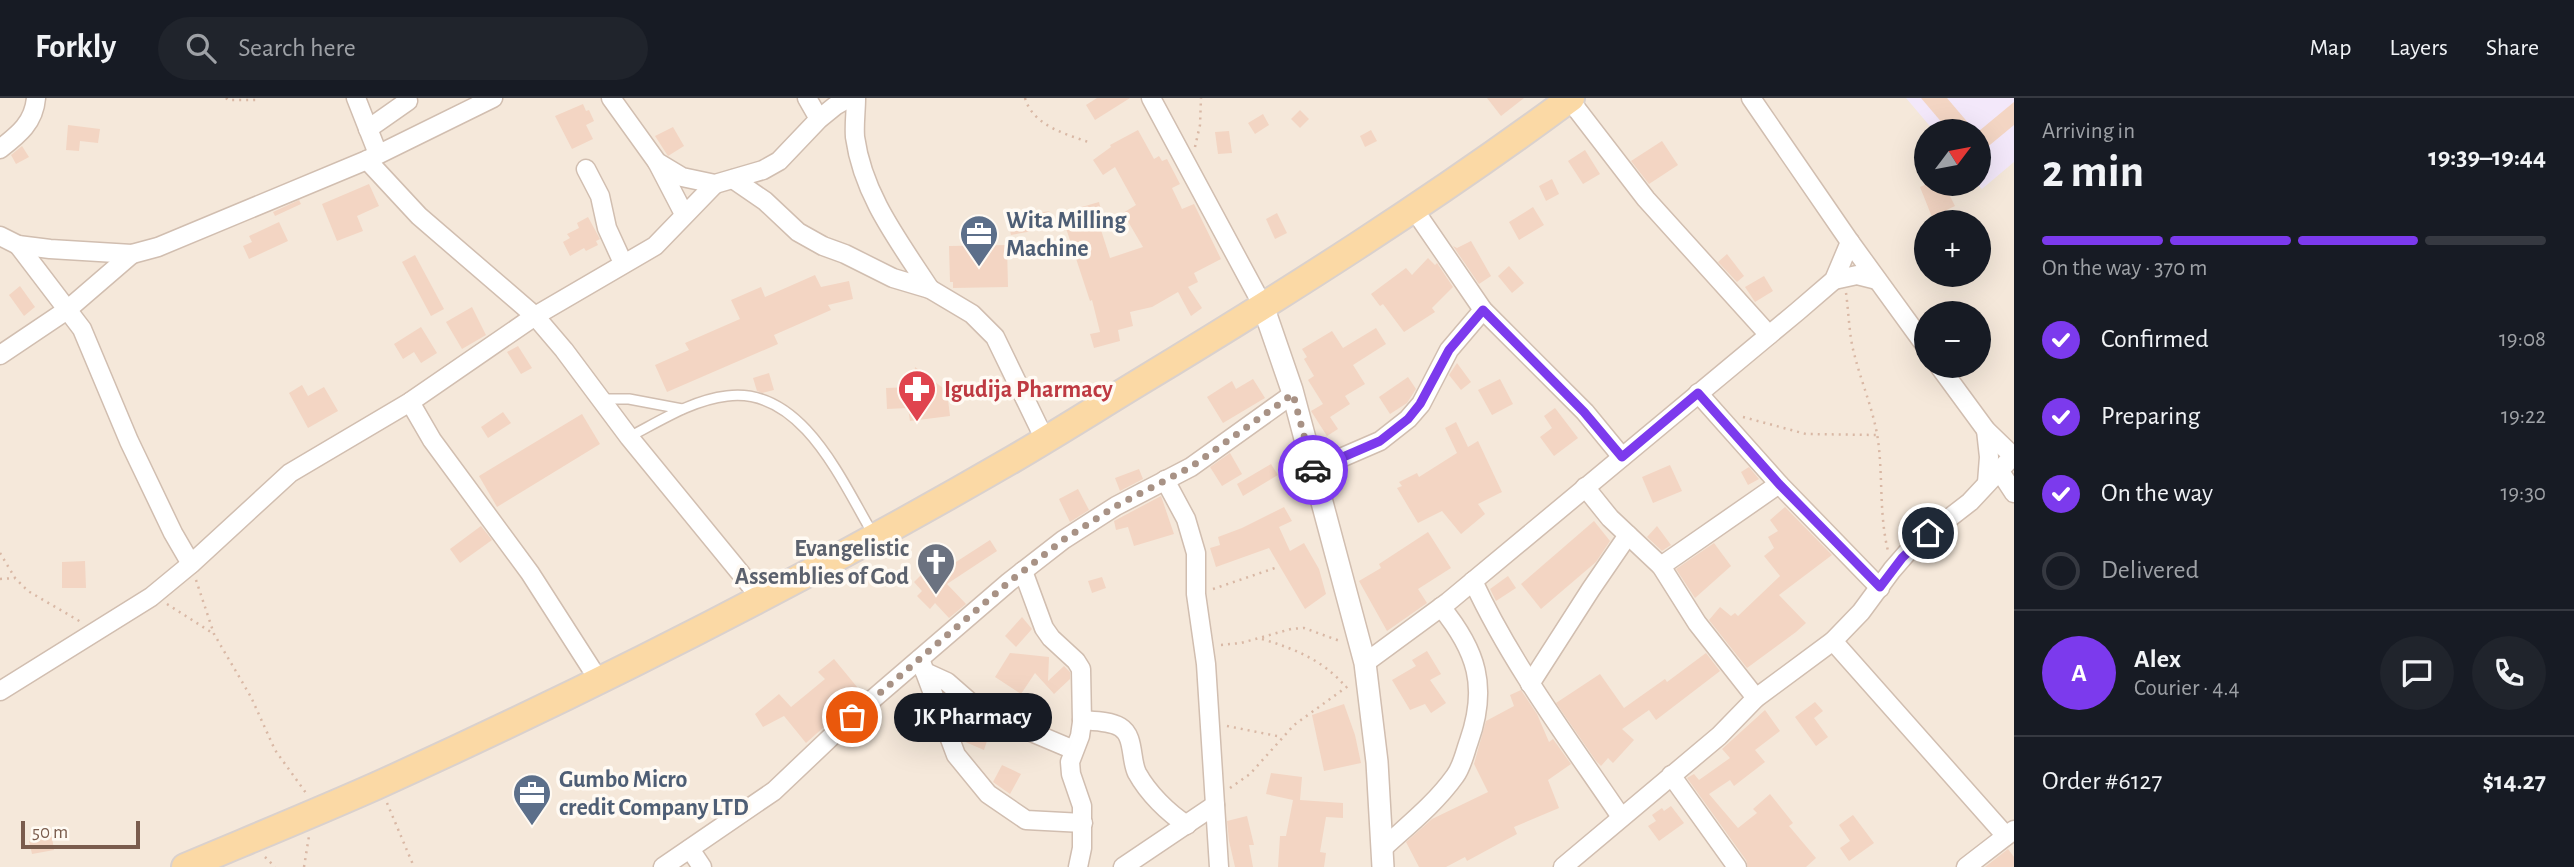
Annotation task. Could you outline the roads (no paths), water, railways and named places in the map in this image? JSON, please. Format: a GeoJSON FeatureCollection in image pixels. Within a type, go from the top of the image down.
{"type":"FeatureCollection","features":[{"type":"Feature","properties":{"kind":"main road"},"geometry":{"type":"LineString","coordinates":[[185,867],[380,784],[598,679],[874,536],[1045,440],[1263,306],[1413,208],[1570,99]]}},
{"type":"Feature","properties":{"kind":"street"},"geometry":{"type":"LineString","coordinates":[[0,149],[29,124],[35,110],[36,98]]}},
{"type":"Feature","properties":{"kind":"street"},"geometry":{"type":"LineString","coordinates":[[356,98],[368,129],[372,157],[419,216],[535,316],[629,437],[760,597]]}},
{"type":"Feature","properties":{"kind":"street"},"geometry":{"type":"LineString","coordinates":[[0,235],[18,245],[132,254],[168,243],[372,157],[493,98]]}},
{"type":"Feature","properties":{"kind":"street"},"geometry":{"type":"LineString","coordinates":[[611,98],[657,162],[684,214]]}},
{"type":"Feature","properties":{"kind":"street"},"geometry":{"type":"LineString","coordinates":[[807,98],[819,119]]}},
{"type":"Feature","properties":{"kind":"street"},"geometry":{"type":"LineString","coordinates":[[657,162],[682,177],[715,184],[763,170],[779,161],[819,119],[849,98]]}},
{"type":"Feature","properties":{"kind":"street"},"geometry":{"type":"LineString","coordinates":[[856,98],[855,134],[869,189],[878,210],[930,289]]}},
{"type":"Feature","properties":{"kind":"street"},"geometry":{"type":"LineString","coordinates":[[1151,98],[1263,306],[1293,394],[1364,661],[1377,762],[1382,858]]}},
{"type":"Feature","properties":{"kind":"street"},"geometry":{"type":"LineString","coordinates":[[1751,98],[1914,330]]}},
{"type":"Feature","properties":{"kind":"street"},"geometry":{"type":"LineString","coordinates":[[1570,99],[1646,199],[1769,335]]}},
{"type":"Feature","properties":{"kind":"street"},"geometry":{"type":"LineString","coordinates":[[368,129],[408,101]]}},
{"type":"Feature","properties":{"kind":"street"},"geometry":{"type":"LineString","coordinates":[[586,169],[600,196],[607,228],[623,263]]}},
{"type":"Feature","properties":{"kind":"street"},"geometry":{"type":"LineString","coordinates":[[763,170],[765,201]]}},
{"type":"Feature","properties":{"kind":"street"},"geometry":{"type":"LineString","coordinates":[[733,179],[765,201],[798,232],[893,278],[930,289],[972,314],[995,337],[1045,440]]}},
{"type":"Feature","properties":{"kind":"street"},"geometry":{"type":"LineString","coordinates":[[0,691],[151,597],[290,473],[410,402],[535,316],[655,246],[715,184]]}},
{"type":"Feature","properties":{"kind":"street"},"geometry":{"type":"LineString","coordinates":[[1413,208],[1483,310],[1584,412],[1622,457]]}},
{"type":"Feature","properties":{"kind":"street"},"geometry":{"type":"LineString","coordinates":[[1364,661],[1444,605],[1839,278],[1850,242]]}},
{"type":"Feature","properties":{"kind":"street"},"geometry":{"type":"LineString","coordinates":[[18,245],[82,330],[129,441],[173,533],[191,564]]}},
{"type":"Feature","properties":{"kind":"street"},"geometry":{"type":"LineString","coordinates":[[0,355],[67,310],[132,254]]}},
{"type":"Feature","properties":{"kind":"street"},"geometry":{"type":"LineString","coordinates":[[1839,278],[1867,276],[1877,280]]}},
{"type":"Feature","properties":{"kind":"street"},"geometry":{"type":"LineString","coordinates":[[1313,470],[1380,441],[1408,419],[1420,404],[1449,350],[1483,310]]}},
{"type":"Feature","properties":{"kind":"street"},"geometry":{"type":"LineString","coordinates":[[1563,867],[1719,736],[1756,698],[1833,640],[1861,612],[1912,547],[1970,502],[2014,455],[1986,430],[1948,378]]}},
{"type":"Feature","properties":{"kind":"street"},"geometry":{"type":"LineString","coordinates":[[1698,393],[1779,484],[1880,587]]}},
{"type":"Feature","properties":{"kind":"street"},"geometry":{"type":"LineString","coordinates":[[663,867],[775,791],[852,717],[922,666],[1023,572],[1063,540],[1116,506],[1191,467],[1293,394]]}},
{"type":"Feature","properties":{"kind":"street"},"geometry":{"type":"LineString","coordinates":[[410,402],[432,440],[530,573],[598,679]]}},
{"type":"Feature","properties":{"kind":"street"},"geometry":{"type":"LineString","coordinates":[[1986,430],[1993,477],[2014,493]]}},
{"type":"Feature","properties":{"kind":"street"},"geometry":{"type":"LineString","coordinates":[[1165,480],[1186,519],[1196,552],[1196,594],[1203,647],[1219,867]]}},
{"type":"Feature","properties":{"kind":"street"},"geometry":{"type":"LineString","coordinates":[[1661,566],[1779,484]]}},
{"type":"Feature","properties":{"kind":"street"},"geometry":{"type":"LineString","coordinates":[[1585,487],[1597,504],[1661,566],[1697,623],[1756,698]]}},
{"type":"Feature","properties":{"kind":"street"},"geometry":{"type":"LineString","coordinates":[[1530,684],[1628,535]]}},
{"type":"Feature","properties":{"kind":"street"},"geometry":{"type":"LineString","coordinates":[[1023,572],[1044,628],[1076,661],[1081,670],[1082,720],[1080,736],[1070,762],[1071,774],[1082,806],[1082,848],[1077,867]]}},
{"type":"Feature","properties":{"kind":"street"},"geometry":{"type":"LineString","coordinates":[[1472,581],[1530,684],[1621,817]]}},
{"type":"Feature","properties":{"kind":"street"},"geometry":{"type":"LineString","coordinates":[[1444,605],[1485,608]]}},
{"type":"Feature","properties":{"kind":"street"},"geometry":{"type":"LineString","coordinates":[[1382,858],[1457,774],[1478,716],[1480,688],[1472,655],[1444,605]]}},
{"type":"Feature","properties":{"kind":"street"},"geometry":{"type":"LineString","coordinates":[[1833,640],[2010,833],[1965,867]]}},
{"type":"Feature","properties":{"kind":"street"},"geometry":{"type":"LineString","coordinates":[[922,666],[947,682],[979,709],[1074,750]]}},
{"type":"Feature","properties":{"kind":"street"},"geometry":{"type":"LineString","coordinates":[[922,666],[956,755],[988,794],[1026,820],[1083,823]]}},
{"type":"Feature","properties":{"kind":"street"},"geometry":{"type":"LineString","coordinates":[[1082,720],[1121,728],[1128,735],[1134,765],[1142,780],[1158,799],[1187,825]]}},
{"type":"Feature","properties":{"kind":"street"},"geometry":{"type":"LineString","coordinates":[[1671,775],[1737,867]]}},
{"type":"Feature","properties":{"kind":"street"},"geometry":{"type":"LineString","coordinates":[[1124,867],[1187,825],[1214,796]]}},
{"type":"Feature","properties":{"kind":"street"},"geometry":{"type":"LineString","coordinates":[[690,849],[702,867]]}},
{"type":"Feature","properties":{"kind":"lane"},"geometry":{"type":"LineString","coordinates":[[629,437],[682,409],[726,396],[746,395],[778,405],[804,425],[830,462],[874,536]]}},
{"type":"Feature","properties":{"kind":"lane"},"geometry":{"type":"LineString","coordinates":[[599,399],[629,399],[682,409]]}},
{"type":"Feature","properties":{"kind":"place","name":"Wita Milling Machine"},"geometry":{"type":"Point","coordinates":[979,268]}},
{"type":"Feature","properties":{"kind":"place","name":"Igudija Pharmacy"},"geometry":{"type":"Point","coordinates":[917,423]}},
{"type":"Feature","properties":{"kind":"place","name":"Evangelistic Assemblies of God"},"geometry":{"type":"Point","coordinates":[936,596]}},
{"type":"Feature","properties":{"kind":"place","name":"JK Pharmacy"},"geometry":{"type":"Point","coordinates":[852,717]}},
{"type":"Feature","properties":{"kind":"place","name":"Gumbo Micro credit Company LTD"},"geometry":{"type":"Point","coordinates":[532,827]}}]}
